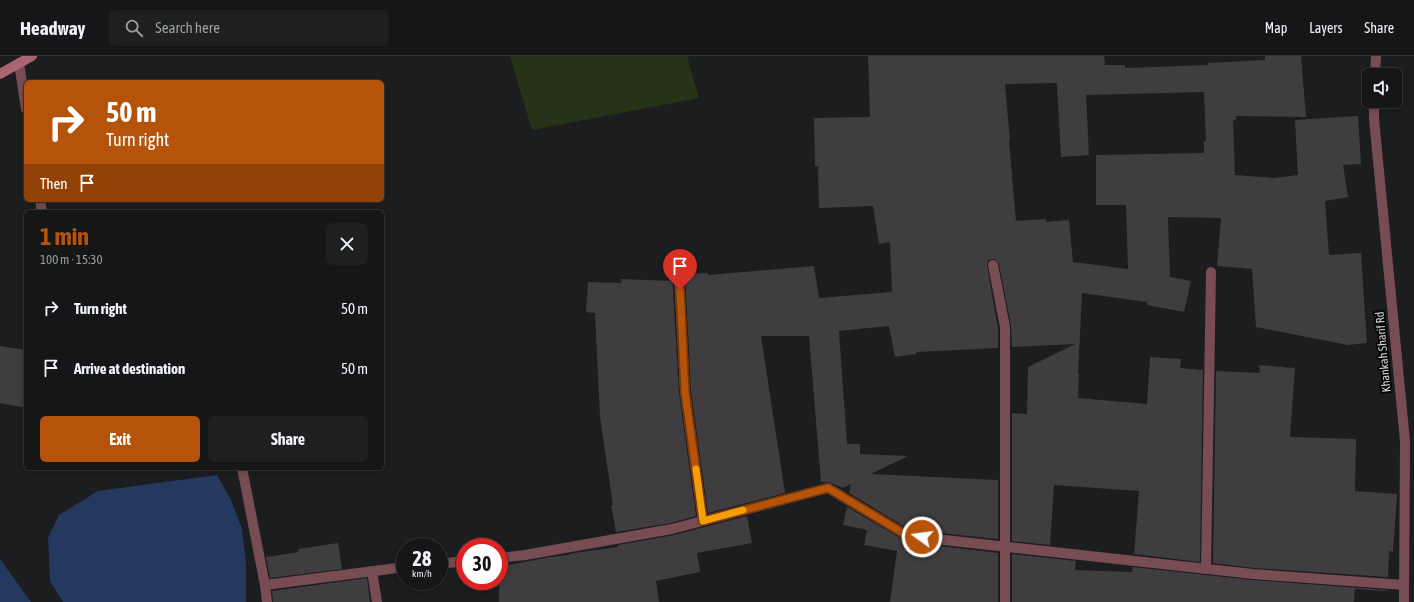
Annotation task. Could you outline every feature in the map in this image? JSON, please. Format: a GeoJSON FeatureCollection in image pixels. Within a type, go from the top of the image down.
{"type":"FeatureCollection","features":[{"type":"Feature","properties":{"kind":"main road"},"geometry":{"type":"LineString","coordinates":[[0,74],[32,56]]}},
{"type":"Feature","properties":{"kind":"street"},"geometry":{"type":"LineString","coordinates":[[1375,68],[1376,56]]}},
{"type":"Feature","properties":{"kind":"street"},"geometry":{"type":"LineString","coordinates":[[19,63],[24,96]]}},
{"type":"Feature","properties":{"kind":"street","name":"Khankah Sharif Rd"},"geometry":{"type":"LineString","coordinates":[[1374,108],[1374,126],[1405,441],[1404,602]]}},
{"type":"Feature","properties":{"kind":"street"},"geometry":{"type":"LineString","coordinates":[[993,265],[1005,327],[1005,602]]}},
{"type":"Feature","properties":{"kind":"street"},"geometry":{"type":"LineString","coordinates":[[1206,569],[1211,272]]}},
{"type":"Feature","properties":{"kind":"street"},"geometry":{"type":"LineString","coordinates":[[679,276],[685,392],[703,521]]}},
{"type":"Feature","properties":{"kind":"street"},"geometry":{"type":"LineString","coordinates":[[242,470],[267,602]]}},
{"type":"Feature","properties":{"kind":"street"},"geometry":{"type":"LineString","coordinates":[[508,557],[672,529],[828,488],[908,536],[1253,574],[1404,584]]}},
{"type":"Feature","properties":{"kind":"street"},"geometry":{"type":"LineString","coordinates":[[265,585],[396,568]]}},
{"type":"Feature","properties":{"kind":"street"},"geometry":{"type":"LineString","coordinates":[[372,571],[377,602]]}},
{"type":"Feature","properties":{"kind":"green space"},"geometry":{"type":"Polygon","coordinates":[[[510,56],[687,56],[699,98],[532,130],[510,56]]]}},
{"type":"Feature","properties":{"kind":"water"},"geometry":{"type":"Polygon","coordinates":[[[217,475],[231,500],[242,529],[246,563],[246,602],[63,602],[50,581],[48,538],[59,515],[98,491],[217,475]]]}},
{"type":"Feature","properties":{"kind":"water"},"geometry":{"type":"Polygon","coordinates":[[[0,559],[31,602],[0,602],[0,559]]]}},
{"type":"Feature","properties":{"kind":"building"},"geometry":{"type":"Polygon","coordinates":[[[868,56],[1104,56],[1105,65],[1125,65],[1125,68],[1208,65],[1208,63],[1265,60],[1265,56],[1301,56],[1306,117],[1236,116],[1236,120],[1233,120],[1235,175],[1274,178],[1298,175],[1295,120],[1358,116],[1361,164],[1343,165],[1348,197],[1325,201],[1329,255],[1361,253],[1367,343],[1348,345],[1256,327],[1252,269],[1217,266],[1221,218],[1168,217],[1170,277],[1191,281],[1184,312],[1147,305],[1147,302],[1082,293],[1078,398],[1147,404],[1150,357],[1181,359],[1180,368],[1203,370],[1200,562],[1134,554],[1139,491],[1054,485],[1050,545],[1012,541],[1012,413],[1027,414],[1028,367],[1075,344],[1012,347],[1011,326],[999,264],[995,259],[988,260],[987,266],[998,328],[998,348],[916,352],[916,354],[895,357],[889,326],[839,331],[847,444],[860,444],[860,454],[908,456],[871,474],[998,480],[998,539],[910,530],[849,493],[851,484],[843,488],[829,482],[821,482],[809,336],[761,336],[785,493],[708,513],[691,391],[685,274],[708,273],[708,275],[814,266],[819,298],[892,292],[890,242],[879,244],[873,206],[819,208],[818,166],[815,166],[814,118],[870,117],[868,56]],[[1057,83],[1005,84],[1016,221],[1046,219],[1046,222],[1069,220],[1073,262],[1128,269],[1126,205],[1096,205],[1096,155],[1204,153],[1204,141],[1206,141],[1204,92],[1086,95],[1089,155],[1061,157],[1057,83]]]}},
{"type":"Feature","properties":{"kind":"building"},"geometry":{"type":"Polygon","coordinates":[[[672,274],[679,393],[696,516],[671,523],[616,532],[611,505],[613,505],[600,417],[595,313],[586,312],[588,282],[621,283],[621,279],[672,281],[672,274]]]}},
{"type":"Feature","properties":{"kind":"building"},"geometry":{"type":"Polygon","coordinates":[[[0,346],[24,350],[24,408],[0,403],[0,346]]]}},
{"type":"Feature","properties":{"kind":"building"},"geometry":{"type":"Polygon","coordinates":[[[1259,365],[1295,368],[1290,437],[1356,439],[1355,491],[1397,494],[1393,552],[1389,551],[1388,577],[1254,568],[1213,563],[1216,371],[1260,373],[1259,365]]]}},
{"type":"Feature","properties":{"kind":"building"},"geometry":{"type":"Polygon","coordinates":[[[847,507],[907,542],[998,553],[998,602],[890,602],[897,551],[864,545],[867,530],[843,525],[847,507]]]}},
{"type":"Feature","properties":{"kind":"building"},"geometry":{"type":"Polygon","coordinates":[[[747,516],[752,543],[697,553],[700,572],[656,581],[659,602],[499,602],[499,590],[508,590],[508,565],[550,557],[618,547],[618,545],[674,535],[747,516]]]}},
{"type":"Feature","properties":{"kind":"building"},"geometry":{"type":"Polygon","coordinates":[[[338,543],[342,569],[270,578],[266,557],[299,552],[298,549],[338,543]]]}},
{"type":"Feature","properties":{"kind":"building"},"geometry":{"type":"Polygon","coordinates":[[[1012,554],[1076,561],[1075,570],[1132,572],[1133,567],[1252,580],[1387,591],[1355,589],[1354,602],[1012,602],[1012,554]]]}},
{"type":"Feature","properties":{"kind":"building"},"geometry":{"type":"Polygon","coordinates":[[[367,578],[370,602],[273,602],[272,591],[367,578]]]}},
{"type":"Feature","properties":{"kind":"slow traffic"},"geometry":{"type":"LineString","coordinates":[[696,469],[703,521],[743,510]]}},
{"type":"Feature","properties":{"kind":"route"},"geometry":{"type":"LineString","coordinates":[[680,290],[685,392],[703,521],[828,488],[908,536],[922,537]]}}]}
